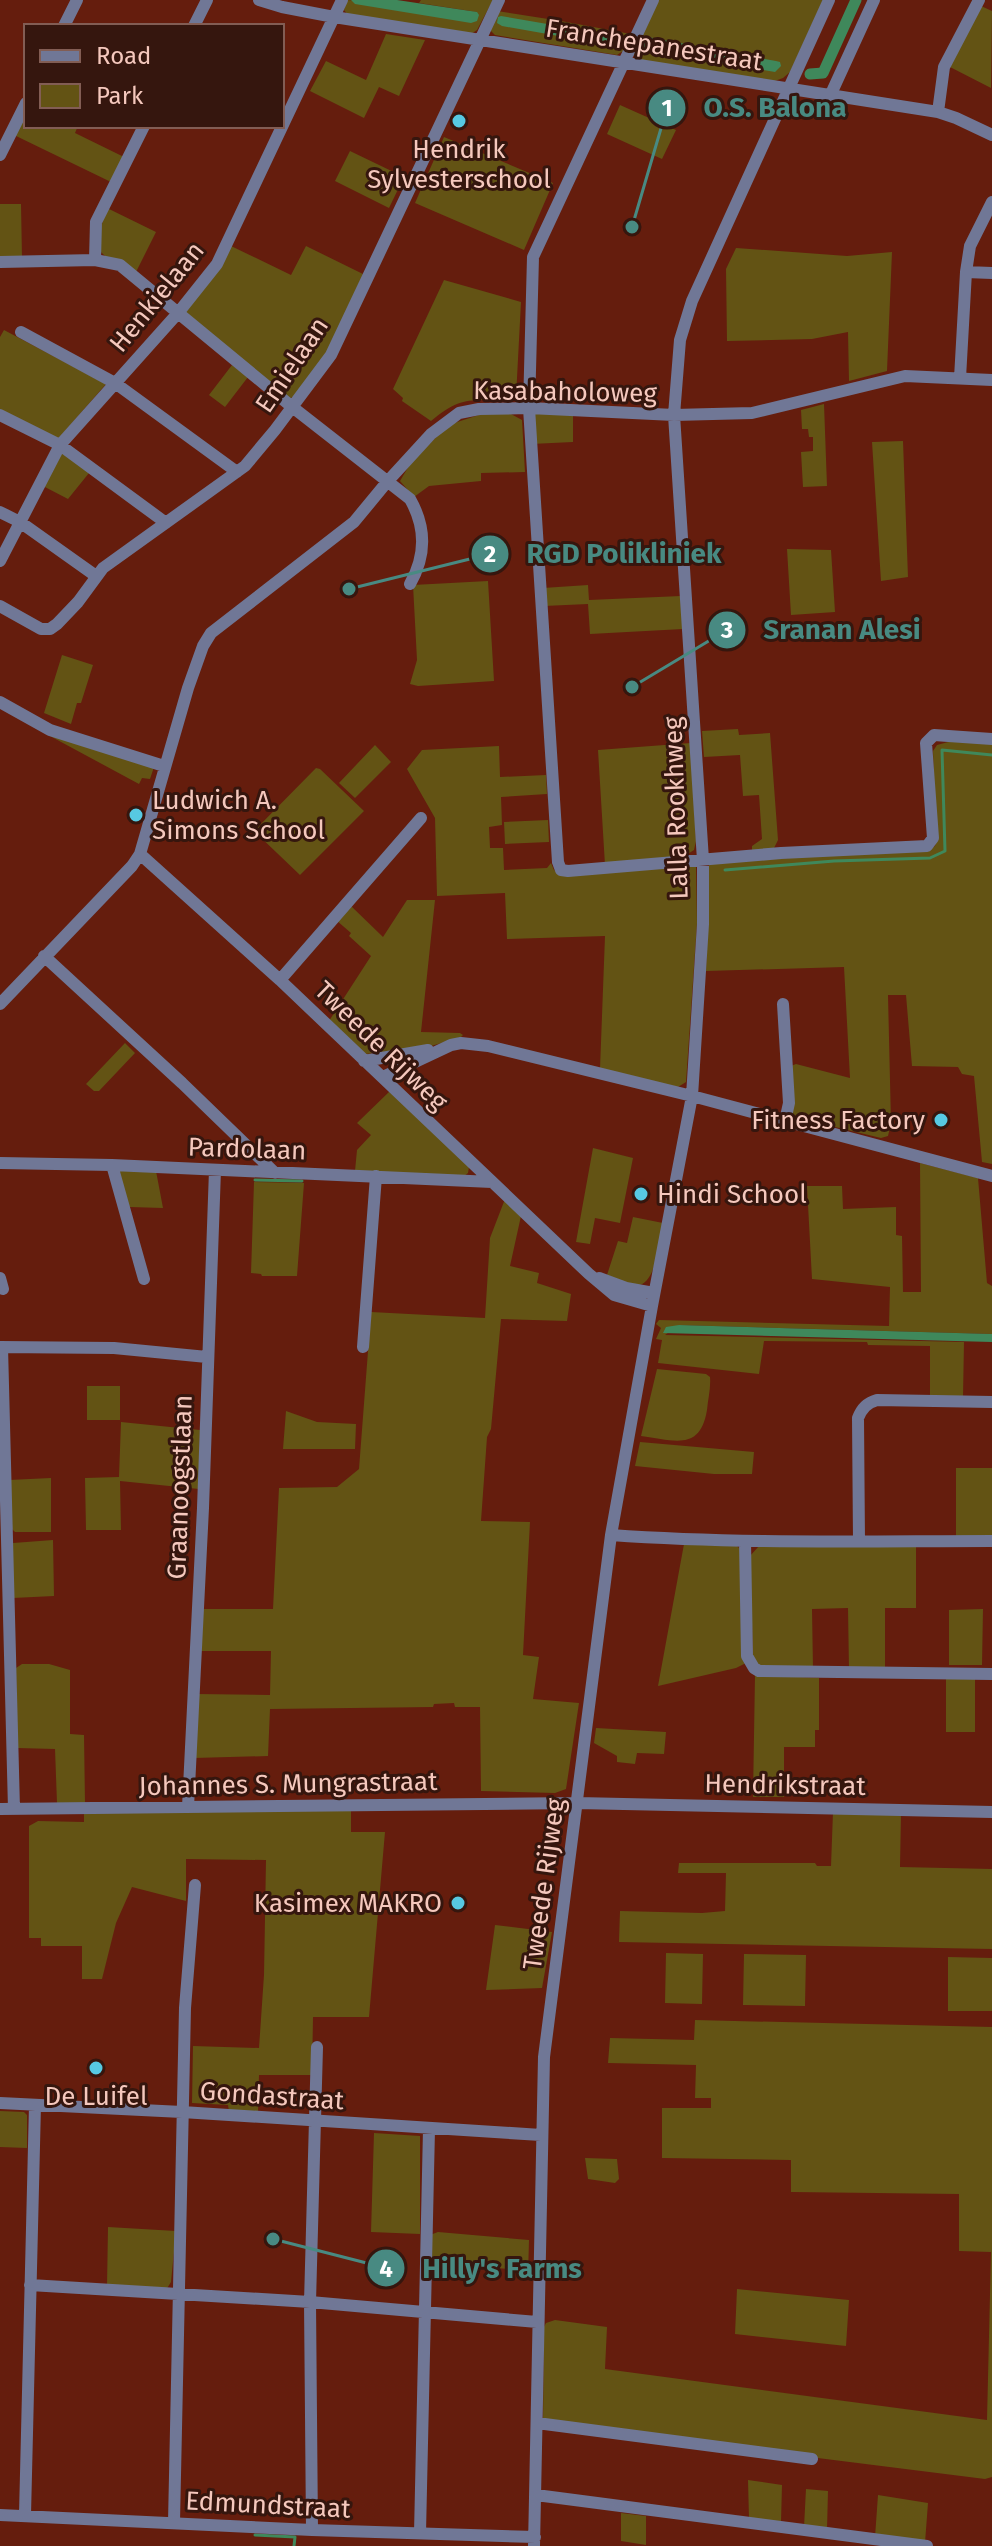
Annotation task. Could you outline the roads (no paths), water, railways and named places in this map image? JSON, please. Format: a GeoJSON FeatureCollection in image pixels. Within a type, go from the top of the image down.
{"type":"FeatureCollection","features":[{"type":"Feature","properties":{"kind":"street"},"geometry":{"type":"LineString","coordinates":[[65,24],[77,0]]}},
{"type":"Feature","properties":{"kind":"street"},"geometry":{"type":"LineString","coordinates":[[195,24],[207,0]]}},
{"type":"Feature","properties":{"kind":"street","name":"Franchepanestraat"},"geometry":{"type":"LineString","coordinates":[[259,0],[334,17],[938,112],[992,135]]}},
{"type":"Feature","properties":{"kind":"street","name":"Henkielaan"},"geometry":{"type":"LineString","coordinates":[[284,123],[342,0]]}},
{"type":"Feature","properties":{"kind":"street","name":"Emielaan"},"geometry":{"type":"LineString","coordinates":[[0,606],[41,629],[50,629],[78,602],[103,568],[237,472],[275,430],[331,355],[499,0]]}},
{"type":"Feature","properties":{"kind":"street"},"geometry":{"type":"LineString","coordinates":[[653,0],[533,257],[529,408],[558,862],[561,870],[781,853],[927,846],[933,838],[926,743],[929,738],[934,735],[992,739]]}},
{"type":"Feature","properties":{"kind":"street","name":"Lalla Rookhweg"},"geometry":{"type":"LineString","coordinates":[[653,1299],[692,1096],[703,924],[703,860],[674,415],[680,340],[692,301],[829,0]]}},
{"type":"Feature","properties":{"kind":"street"},"geometry":{"type":"LineString","coordinates":[[830,96],[874,0]]}},
{"type":"Feature","properties":{"kind":"street"},"geometry":{"type":"LineString","coordinates":[[938,112],[944,67],[979,0]]}},
{"type":"Feature","properties":{"kind":"street"},"geometry":{"type":"LineString","coordinates":[[0,155],[24,107]]}},
{"type":"Feature","properties":{"kind":"street"},"geometry":{"type":"LineString","coordinates":[[95,260],[96,222],[143,128]]}},
{"type":"Feature","properties":{"kind":"street","name":"Henkielaan"},"geometry":{"type":"LineString","coordinates":[[0,561],[60,445],[178,313],[217,264],[281,128]]}},
{"type":"Feature","properties":{"kind":"street"},"geometry":{"type":"LineString","coordinates":[[960,378],[970,246],[992,202]]}},
{"type":"Feature","properties":{"kind":"street"},"geometry":{"type":"LineString","coordinates":[[0,262],[95,260],[120,265],[410,499],[420,521],[422,553],[410,584]]}},
{"type":"Feature","properties":{"kind":"street"},"geometry":{"type":"LineString","coordinates":[[966,272],[992,273]]}},
{"type":"Feature","properties":{"kind":"street"},"geometry":{"type":"LineString","coordinates":[[21,332],[115,383],[237,472]]}},
{"type":"Feature","properties":{"kind":"street","name":"Kasabaholoweg"},"geometry":{"type":"LineString","coordinates":[[140,854],[200,653],[211,633],[354,522],[431,434],[459,413],[479,409],[529,408],[674,415],[752,413],[905,376],[992,380]]}},
{"type":"Feature","properties":{"kind":"street"},"geometry":{"type":"LineString","coordinates":[[0,415],[60,445],[166,523]]}},
{"type":"Feature","properties":{"kind":"street"},"geometry":{"type":"LineString","coordinates":[[0,512],[20,522],[96,576]]}},
{"type":"Feature","properties":{"kind":"street"},"geometry":{"type":"LineString","coordinates":[[0,702],[50,730],[164,766]]}},
{"type":"Feature","properties":{"kind":"street"},"geometry":{"type":"LineString","coordinates":[[280,980],[421,818]]}},
{"type":"Feature","properties":{"kind":"street"},"geometry":{"type":"LineString","coordinates":[[0,1004],[140,854]]}},
{"type":"Feature","properties":{"kind":"street","name":"Tweede Rijweg"},"geometry":{"type":"LineString","coordinates":[[140,854],[280,980],[589,1274],[614,1295],[653,1299],[611,1535],[544,2057],[534,2541]]}},
{"type":"Feature","properties":{"kind":"street"},"geometry":{"type":"LineString","coordinates":[[44,956],[275,1173]]}},
{"type":"Feature","properties":{"kind":"street"},"geometry":{"type":"LineString","coordinates":[[783,1004],[789,1103],[785,1121]]}},
{"type":"Feature","properties":{"kind":"street"},"geometry":{"type":"LineString","coordinates":[[364,1061],[461,1043],[488,1046],[692,1096],[992,1176]]}},
{"type":"Feature","properties":{"kind":"street"},"geometry":{"type":"LineString","coordinates":[[383,1077],[444,1048]]}},
{"type":"Feature","properties":{"kind":"street","name":"Pardolaan"},"geometry":{"type":"LineString","coordinates":[[0,1163],[492,1182]]}},
{"type":"Feature","properties":{"kind":"street"},"geometry":{"type":"LineString","coordinates":[[112,1165],[144,1279]]}},
{"type":"Feature","properties":{"kind":"street","name":"Graanoogstlaan"},"geometry":{"type":"LineString","coordinates":[[188,1807],[215,1170]]}},
{"type":"Feature","properties":{"kind":"street"},"geometry":{"type":"LineString","coordinates":[[363,1347],[376,1176]]}},
{"type":"Feature","properties":{"kind":"street"},"geometry":{"type":"LineString","coordinates":[[14,1809],[1,1347],[114,1348],[207,1357]]}},
{"type":"Feature","properties":{"kind":"street"},"geometry":{"type":"LineString","coordinates":[[859,1541],[858,1418],[869,1402],[992,1402]]}},
{"type":"Feature","properties":{"kind":"street"},"geometry":{"type":"LineString","coordinates":[[611,1535],[745,1541],[992,1541]]}},
{"type":"Feature","properties":{"kind":"street"},"geometry":{"type":"LineString","coordinates":[[745,1541],[747,1656],[759,1671],[992,1674]]}},
{"type":"Feature","properties":{"kind":"street","name":"Johannes S. Mungrastraat"},"geometry":{"type":"LineString","coordinates":[[0,1809],[577,1803]]}},
{"type":"Feature","properties":{"kind":"street","name":"Hendrikstraat"},"geometry":{"type":"LineString","coordinates":[[577,1803],[992,1812]]}},
{"type":"Feature","properties":{"kind":"street"},"geometry":{"type":"LineString","coordinates":[[174,2522],[185,2008],[195,1885]]}},
{"type":"Feature","properties":{"kind":"street"},"geometry":{"type":"LineString","coordinates":[[312,2530],[310,2302],[317,2047]]}},
{"type":"Feature","properties":{"kind":"street","name":"Gondastraat"},"geometry":{"type":"LineString","coordinates":[[0,2103],[541,2135]]}},
{"type":"Feature","properties":{"kind":"street"},"geometry":{"type":"LineString","coordinates":[[25,2515],[35,2105]]}},
{"type":"Feature","properties":{"kind":"street"},"geometry":{"type":"LineString","coordinates":[[420,2533],[429,2129]]}},
{"type":"Feature","properties":{"kind":"street"},"geometry":{"type":"LineString","coordinates":[[30,2285],[310,2302],[537,2322]]}},
{"type":"Feature","properties":{"kind":"street"},"geometry":{"type":"LineString","coordinates":[[537,2423],[812,2459]]}},
{"type":"Feature","properties":{"kind":"street"},"geometry":{"type":"LineString","coordinates":[[536,2495],[927,2546]]}},
{"type":"Feature","properties":{"kind":"street","name":"Edmundstraat"},"geometry":{"type":"LineString","coordinates":[[0,2515],[420,2533],[534,2541]]}},
{"type":"Feature","properties":{"kind":"waterway"},"geometry":{"type":"LineString","coordinates":[[810,74],[823,73],[856,0]]}},
{"type":"Feature","properties":{"kind":"waterway"},"geometry":{"type":"LineString","coordinates":[[725,870],[834,861],[930,858],[945,851],[942,750],[992,755]]}},
{"type":"Feature","properties":{"kind":"waterway"},"geometry":{"type":"LineString","coordinates":[[255,1180],[302,1181]]}},
{"type":"Feature","properties":{"kind":"waterway"},"geometry":{"type":"LineString","coordinates":[[255,2535],[295,2537],[294,2546]]}},
{"type":"Feature","properties":{"kind":"place","name":"Hendrik Sylvesterschool"},"geometry":{"type":"Point","coordinates":[459,121]}},
{"type":"Feature","properties":{"kind":"place","name":"O.S. Balona"},"geometry":{"type":"Point","coordinates":[632,227]}},
{"type":"Feature","properties":{"kind":"place","name":"RGD Polikliniek"},"geometry":{"type":"Point","coordinates":[349,589]}},
{"type":"Feature","properties":{"kind":"place","name":"Sranan Alesi"},"geometry":{"type":"Point","coordinates":[632,687]}},
{"type":"Feature","properties":{"kind":"place","name":"Ludwich A. Simons School"},"geometry":{"type":"Point","coordinates":[136,815]}},
{"type":"Feature","properties":{"kind":"place","name":"Fitness Factory"},"geometry":{"type":"Point","coordinates":[941,1120]}},
{"type":"Feature","properties":{"kind":"place","name":"Hindi School"},"geometry":{"type":"Point","coordinates":[641,1194]}},
{"type":"Feature","properties":{"kind":"place","name":"Kasimex MAKRO"},"geometry":{"type":"Point","coordinates":[458,1903]}},
{"type":"Feature","properties":{"kind":"place","name":"De Luifel"},"geometry":{"type":"Point","coordinates":[96,2068]}},
{"type":"Feature","properties":{"kind":"place","name":"Hilly's Farms"},"geometry":{"type":"Point","coordinates":[273,2239]}}]}
